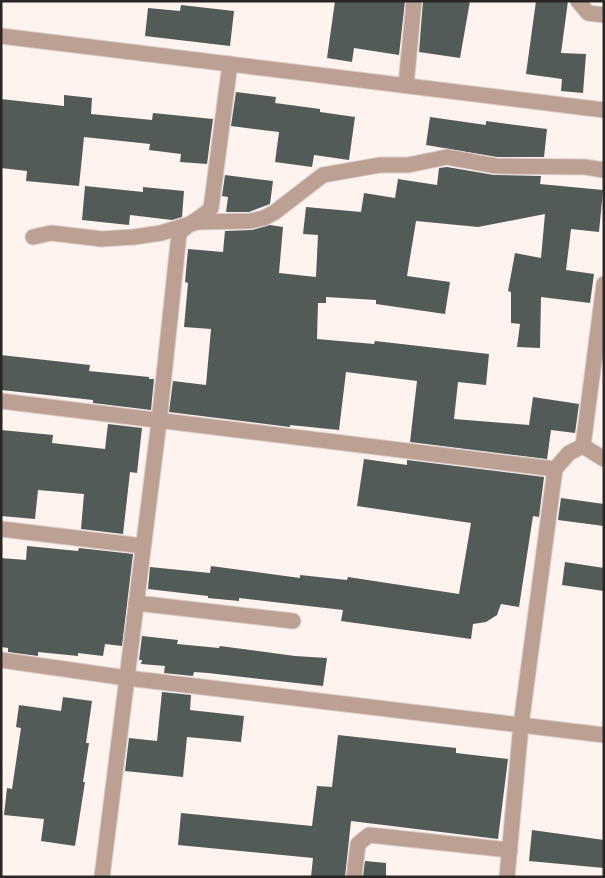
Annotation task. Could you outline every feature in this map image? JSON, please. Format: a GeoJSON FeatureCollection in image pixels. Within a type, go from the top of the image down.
{"type":"FeatureCollection","features":[{"type":"Feature","properties":{"kind":"street"},"geometry":{"type":"LineString","coordinates":[[406,86],[414,1]]}},
{"type":"Feature","properties":{"kind":"street"},"geometry":{"type":"LineString","coordinates":[[578,1],[588,14],[604,15]]}},
{"type":"Feature","properties":{"kind":"street"},"geometry":{"type":"LineString","coordinates":[[1,36],[604,110]]}},
{"type":"Feature","properties":{"kind":"street"},"geometry":{"type":"LineString","coordinates":[[102,877],[159,422],[180,234],[185,226],[206,214],[211,208],[230,64]]}},
{"type":"Feature","properties":{"kind":"street"},"geometry":{"type":"LineString","coordinates":[[33,237],[51,234],[102,238],[134,237],[161,234],[197,222],[224,223],[264,218],[323,175],[367,167],[408,164],[447,157],[496,166],[585,167],[604,170]]}},
{"type":"Feature","properties":{"kind":"street"},"geometry":{"type":"LineString","coordinates":[[583,446],[604,284]]}},
{"type":"Feature","properties":{"kind":"street"},"geometry":{"type":"LineString","coordinates":[[1,401],[159,422],[555,469]]}},
{"type":"Feature","properties":{"kind":"street"},"geometry":{"type":"LineString","coordinates":[[583,446],[604,459]]}},
{"type":"Feature","properties":{"kind":"street"},"geometry":{"type":"LineString","coordinates":[[507,877],[521,725],[555,469],[570,453],[583,446]]}},
{"type":"Feature","properties":{"kind":"street"},"geometry":{"type":"LineString","coordinates":[[1,529],[143,546]]}},
{"type":"Feature","properties":{"kind":"street"},"geometry":{"type":"LineString","coordinates":[[136,603],[293,621]]}},
{"type":"Feature","properties":{"kind":"street"},"geometry":{"type":"LineString","coordinates":[[1,660],[127,678],[604,734]]}},
{"type":"Feature","properties":{"kind":"street"},"geometry":{"type":"LineString","coordinates":[[354,877],[358,844],[368,835],[510,850]]}},
{"type":"Feature","properties":{"kind":"building"},"geometry":{"type":"Polygon","coordinates":[[[335,1],[405,1],[399,55],[354,48],[352,62],[327,58],[335,1]]]}},
{"type":"Feature","properties":{"kind":"building"},"geometry":{"type":"Polygon","coordinates":[[[423,1],[470,1],[460,58],[419,52],[423,1]]]}},
{"type":"Feature","properties":{"kind":"building"},"geometry":{"type":"Polygon","coordinates":[[[536,1],[568,1],[561,53],[586,54],[583,93],[561,91],[562,79],[526,74],[536,1]]]}},
{"type":"Feature","properties":{"kind":"building"},"geometry":{"type":"Polygon","coordinates":[[[181,5],[234,11],[230,46],[145,36],[148,8],[180,11],[181,5]]]}},
{"type":"Feature","properties":{"kind":"building"},"geometry":{"type":"Polygon","coordinates":[[[236,92],[276,97],[275,103],[320,109],[320,112],[355,117],[349,160],[314,155],[312,167],[275,162],[279,132],[231,126],[236,92]]]}},
{"type":"Feature","properties":{"kind":"building"},"geometry":{"type":"Polygon","coordinates":[[[64,95],[92,98],[91,114],[152,120],[153,113],[213,119],[207,164],[180,162],[181,154],[149,150],[150,144],[84,137],[79,186],[26,181],[27,171],[1,168],[1,99],[64,106],[64,95]]]}},
{"type":"Feature","properties":{"kind":"building"},"geometry":{"type":"Polygon","coordinates":[[[430,117],[486,125],[486,121],[547,129],[544,157],[497,157],[426,145],[430,117]]]}},
{"type":"Feature","properties":{"kind":"building"},"geometry":{"type":"Polygon","coordinates":[[[447,167],[494,175],[541,176],[540,184],[603,190],[599,232],[571,229],[566,270],[594,274],[590,303],[541,297],[540,348],[517,347],[520,324],[511,323],[511,292],[508,291],[515,253],[541,258],[545,214],[478,227],[416,221],[407,276],[450,282],[445,314],[376,304],[376,300],[326,297],[326,303],[318,303],[317,339],[374,344],[375,341],[489,354],[486,385],[458,382],[454,419],[529,425],[533,397],[579,404],[575,433],[551,430],[547,459],[410,442],[417,381],[346,372],[339,430],[290,425],[290,427],[169,412],[173,381],[206,385],[211,329],[184,327],[188,283],[185,282],[188,249],[223,252],[225,231],[252,230],[270,225],[283,227],[279,273],[316,277],[318,235],[303,234],[306,207],[361,212],[364,193],[395,198],[398,179],[437,185],[439,168],[447,167]]]}},
{"type":"Feature","properties":{"kind":"building"},"geometry":{"type":"Polygon","coordinates":[[[225,175],[273,181],[270,204],[249,212],[226,212],[228,197],[222,196],[225,175]]]}},
{"type":"Feature","properties":{"kind":"building"},"geometry":{"type":"Polygon","coordinates":[[[85,186],[143,192],[143,187],[184,191],[182,217],[172,220],[130,215],[129,225],[82,220],[85,186]]]}},
{"type":"Feature","properties":{"kind":"building"},"geometry":{"type":"Polygon","coordinates":[[[1,355],[90,365],[89,371],[149,377],[149,379],[154,379],[151,410],[93,403],[93,400],[1,390],[1,355]]]}},
{"type":"Feature","properties":{"kind":"building"},"geometry":{"type":"Polygon","coordinates":[[[108,424],[142,428],[137,473],[130,472],[123,534],[81,529],[84,494],[38,490],[35,519],[1,516],[1,430],[53,435],[52,443],[105,449],[108,424]]]}},
{"type":"Feature","properties":{"kind":"building"},"geometry":{"type":"Polygon","coordinates":[[[364,459],[407,465],[407,460],[544,477],[539,517],[533,516],[519,607],[501,604],[497,615],[486,622],[473,624],[471,639],[341,621],[343,610],[239,598],[239,601],[208,598],[208,596],[148,589],[150,567],[210,573],[211,566],[300,578],[300,575],[347,580],[348,577],[459,594],[471,523],[357,506],[364,459]]]}},
{"type":"Feature","properties":{"kind":"building"},"geometry":{"type":"Polygon","coordinates":[[[561,498],[604,504],[604,526],[558,520],[561,498]]]}},
{"type":"Feature","properties":{"kind":"building"},"geometry":{"type":"Polygon","coordinates":[[[27,546],[78,551],[79,548],[133,554],[122,646],[105,644],[103,656],[78,653],[78,656],[38,652],[38,656],[8,652],[8,648],[1,647],[1,558],[26,560],[27,546]]]}},
{"type":"Feature","properties":{"kind":"building"},"geometry":{"type":"Polygon","coordinates":[[[565,562],[604,568],[604,591],[562,585],[565,562]]]}},
{"type":"Feature","properties":{"kind":"building"},"geometry":{"type":"Polygon","coordinates":[[[142,636],[178,640],[177,644],[219,648],[220,646],[295,656],[327,658],[323,686],[208,673],[194,672],[193,676],[164,673],[165,666],[141,664],[142,660],[139,660],[142,636]]]}},
{"type":"Feature","properties":{"kind":"building"},"geometry":{"type":"Polygon","coordinates":[[[162,692],[191,695],[190,710],[244,716],[241,742],[187,737],[183,777],[125,771],[129,738],[157,741],[162,692]]]}},
{"type":"Feature","properties":{"kind":"building"},"geometry":{"type":"Polygon","coordinates":[[[63,697],[92,701],[86,743],[89,743],[83,782],[85,782],[75,846],[41,841],[44,819],[4,815],[7,788],[12,789],[21,728],[16,727],[19,705],[61,711],[63,697]]]}},
{"type":"Feature","properties":{"kind":"building"},"geometry":{"type":"Polygon","coordinates":[[[338,735],[456,748],[456,753],[508,759],[498,839],[351,821],[345,877],[311,877],[313,858],[178,845],[181,813],[312,826],[317,786],[332,787],[338,735]]]}},
{"type":"Feature","properties":{"kind":"building"},"geometry":{"type":"Polygon","coordinates":[[[532,830],[604,840],[604,868],[529,861],[532,830]]]}},
{"type":"Feature","properties":{"kind":"building"},"geometry":{"type":"Polygon","coordinates":[[[365,861],[386,863],[386,877],[363,877],[365,861]]]}}]}
